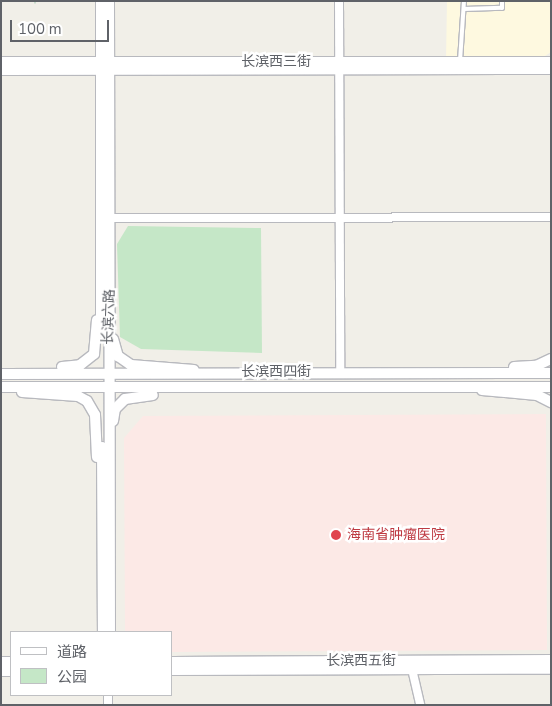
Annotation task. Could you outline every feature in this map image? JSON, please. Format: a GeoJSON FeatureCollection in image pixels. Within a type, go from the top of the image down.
{"type":"FeatureCollection","features":[{"type":"Feature","properties":{"kind":"main road","name":"长滨六路"},"geometry":{"type":"LineString","coordinates":[[101,1],[110,218],[106,302]]}},
{"type":"Feature","properties":{"kind":"main road","name":"长滨六路"},"geometry":{"type":"LineString","coordinates":[[103,631],[106,302],[105,65],[109,1]]}},
{"type":"Feature","properties":{"kind":"main road"},"geometry":{"type":"LineString","coordinates":[[106,302],[113,346],[124,362],[205,372]]}},
{"type":"Feature","properties":{"kind":"main road"},"geometry":{"type":"LineString","coordinates":[[37,373],[80,365],[91,358],[97,348],[106,302]]}},
{"type":"Feature","properties":{"kind":"main road"},"geometry":{"type":"LineString","coordinates":[[464,372],[536,366],[551,359]]}},
{"type":"Feature","properties":{"kind":"main road","name":"长滨西四街"},"geometry":{"type":"LineString","coordinates":[[1,374],[205,372],[551,373]]}},
{"type":"Feature","properties":{"kind":"main road","name":"长滨西四街"},"geometry":{"type":"LineString","coordinates":[[1,388],[478,389],[551,387]]}},
{"type":"Feature","properties":{"kind":"main road"},"geometry":{"type":"LineString","coordinates":[[1,388],[87,400],[95,415],[105,477]]}},
{"type":"Feature","properties":{"kind":"main road"},"geometry":{"type":"LineString","coordinates":[[105,477],[114,413],[121,402],[137,395],[214,389]]}},
{"type":"Feature","properties":{"kind":"main road"},"geometry":{"type":"LineString","coordinates":[[478,389],[494,394],[537,395],[551,402]]}},
{"type":"Feature","properties":{"kind":"main road","name":"长滨六路"},"geometry":{"type":"LineString","coordinates":[[105,477],[110,631]]}},
{"type":"Feature","properties":{"kind":"main road","name":"长滨西五街"},"geometry":{"type":"LineString","coordinates":[[172,662],[551,660]]}},
{"type":"Feature","properties":{"kind":"main road","name":"长滨西五街"},"geometry":{"type":"LineString","coordinates":[[172,670],[551,669]]}},
{"type":"Feature","properties":{"kind":"street"},"geometry":{"type":"LineString","coordinates":[[339,1],[340,372]]}},
{"type":"Feature","properties":{"kind":"street","name":"长滨西三街"},"geometry":{"type":"LineString","coordinates":[[1,61],[105,65],[551,69]]}},
{"type":"Feature","properties":{"kind":"street","name":"长滨西三街"},"geometry":{"type":"LineString","coordinates":[[339,66],[460,61],[551,61]]}},
{"type":"Feature","properties":{"kind":"street","name":"长滨西三街"},"geometry":{"type":"LineString","coordinates":[[1,70],[105,65]]}},
{"type":"Feature","properties":{"kind":"street"},"geometry":{"type":"LineString","coordinates":[[110,218],[551,217]]}},
{"type":"Feature","properties":{"kind":"street"},"geometry":{"type":"LineString","coordinates":[[412,669],[420,705]]}},
{"type":"Feature","properties":{"kind":"lane"},"geometry":{"type":"LineString","coordinates":[[460,61],[464,1]]}},
{"type":"Feature","properties":{"kind":"lane"},"geometry":{"type":"LineString","coordinates":[[464,9],[502,8],[502,1]]}},
{"type":"Feature","properties":{"kind":"shaded area"},"geometry":{"type":"Polygon","coordinates":[[[447,1],[551,1],[551,52],[545,56],[446,60],[447,1]]]}},
{"type":"Feature","properties":{"kind":"shaded area","name":"海南省肿瘤医院"},"geometry":{"type":"Polygon","coordinates":[[[546,414],[547,650],[172,652],[172,631],[125,631],[124,438],[143,416],[546,414]]]}},
{"type":"Feature","properties":{"kind":"green space"},"geometry":{"type":"Polygon","coordinates":[[[128,226],[261,228],[262,353],[141,349],[120,337],[117,244],[128,226]]]}},
{"type":"Feature","properties":{"kind":"place","name":"海南省肿瘤医院"},"geometry":{"type":"Point","coordinates":[336,535]}}]}
